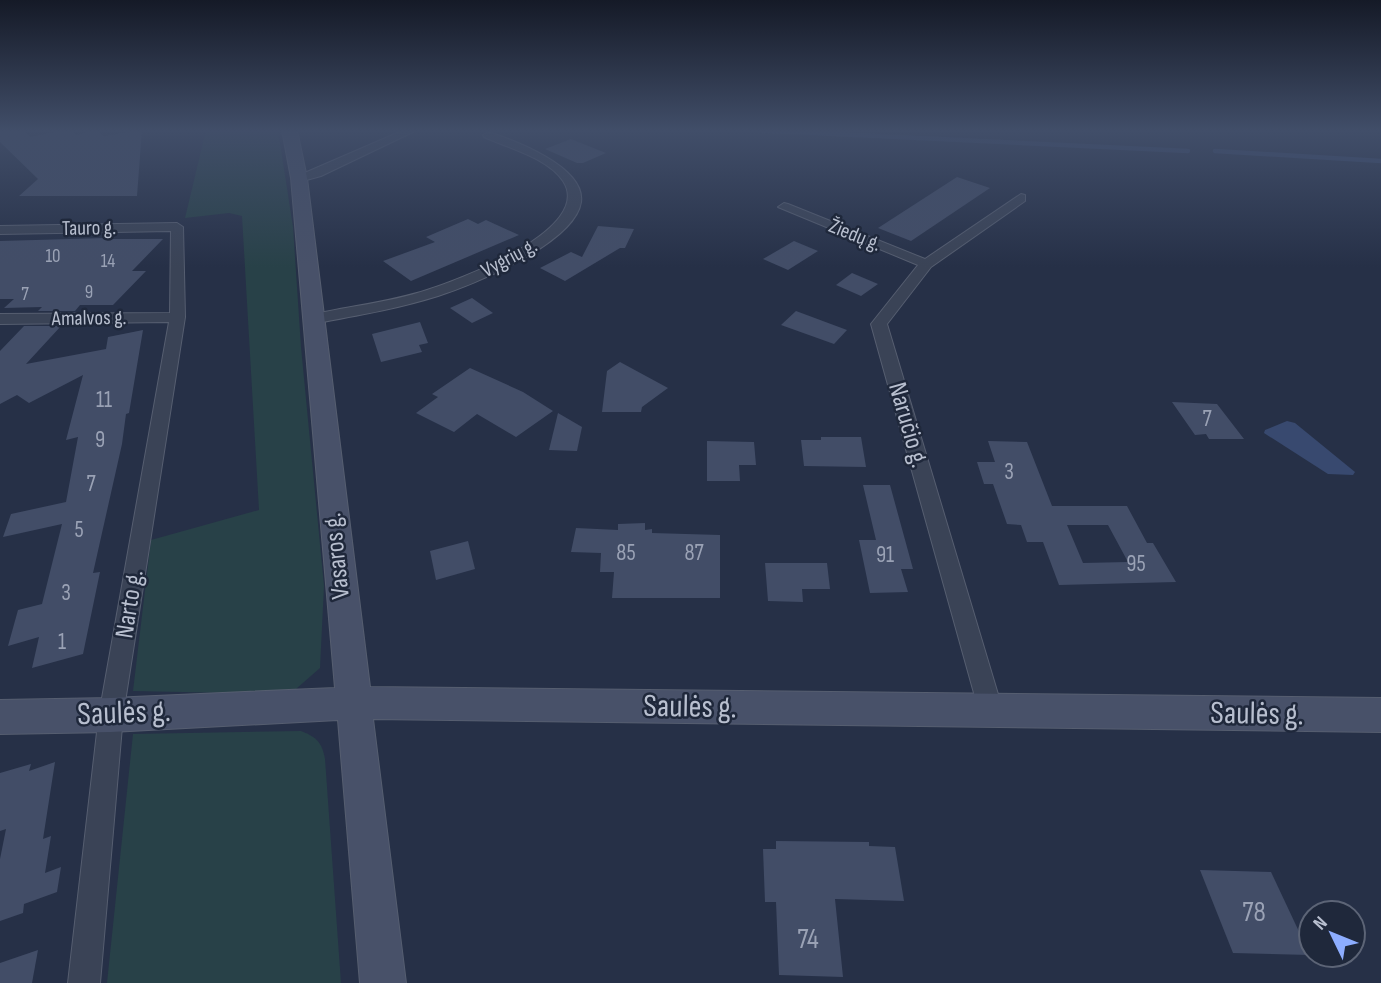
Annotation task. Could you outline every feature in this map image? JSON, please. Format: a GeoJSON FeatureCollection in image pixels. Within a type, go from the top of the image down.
{"type":"FeatureCollection","features":[{"type":"Feature","properties":{"kind":"main road","name":"Vasaros g."},"geometry":{"type":"LineString","coordinates":[[299,178],[383,983]]}},
{"type":"Feature","properties":{"kind":"main road","name":"Saulės g."},"geometry":{"type":"LineString","coordinates":[[0,717],[111,715],[352,703],[1381,715]]}},
{"type":"Feature","properties":{"kind":"street"},"geometry":{"type":"LineString","coordinates":[[299,178],[309,176]]}},
{"type":"Feature","properties":{"kind":"street","name":"Vygrių g."},"geometry":{"type":"LineString","coordinates":[[312,319],[435,292],[510,260],[559,228],[573,211],[576,193],[570,180],[564,176]]}},
{"type":"Feature","properties":{"kind":"street","name":"Naručio g."},"geometry":{"type":"LineString","coordinates":[[991,711],[879,324],[926,264],[1021,198]]}},
{"type":"Feature","properties":{"kind":"street","name":"Žiedų g."},"geometry":{"type":"LineString","coordinates":[[784,207],[926,264]]}},
{"type":"Feature","properties":{"kind":"street","name":"Tauro g."},"geometry":{"type":"LineString","coordinates":[[0,230],[177,227]]}},
{"type":"Feature","properties":{"kind":"street","name":"Narto g."},"geometry":{"type":"LineString","coordinates":[[84,983],[111,715],[177,317],[177,227]]}},
{"type":"Feature","properties":{"kind":"street","name":"Amalvos g."},"geometry":{"type":"LineString","coordinates":[[0,319],[177,317]]}},
{"type":"Feature","properties":{"kind":"green space"},"geometry":{"type":"Polygon","coordinates":[[[195,176],[285,176],[293,227],[301,347],[324,586],[320,668],[296,689],[279,694],[133,691],[151,540],[259,510],[242,216],[229,213],[185,218],[195,176]]]}},
{"type":"Feature","properties":{"kind":"green space"},"geometry":{"type":"Polygon","coordinates":[[[301,731],[318,741],[325,759],[341,983],[107,983],[133,734],[301,731]]]}},
{"type":"Feature","properties":{"kind":"water"},"geometry":{"type":"Polygon","coordinates":[[[1287,421],[1295,423],[1355,472],[1353,475],[1328,474],[1264,433],[1265,430],[1287,421]]]}},
{"type":"Feature","properties":{"kind":"building"},"geometry":{"type":"Polygon","coordinates":[[[35,176],[139,176],[137,196],[19,196],[38,179],[35,176]]]}},
{"type":"Feature","properties":{"kind":"building"},"geometry":{"type":"Polygon","coordinates":[[[957,177],[990,188],[911,241],[878,228],[957,177]]]}},
{"type":"Feature","properties":{"kind":"building"},"geometry":{"type":"Polygon","coordinates":[[[468,219],[478,224],[486,220],[519,235],[411,281],[383,261],[435,242],[426,237],[468,219]]]}},
{"type":"Feature","properties":{"kind":"building"},"geometry":{"type":"Polygon","coordinates":[[[598,226],[634,229],[625,248],[620,248],[565,281],[540,268],[571,252],[582,257],[598,226]]]}},
{"type":"Feature","properties":{"kind":"building"},"geometry":{"type":"Polygon","coordinates":[[[163,239],[132,271],[146,271],[113,305],[80,305],[75,311],[38,311],[42,307],[4,308],[14,299],[0,299],[0,241],[163,239]]]}},
{"type":"Feature","properties":{"kind":"building"},"geometry":{"type":"Polygon","coordinates":[[[794,241],[818,251],[788,270],[763,259],[794,241]]]}},
{"type":"Feature","properties":{"kind":"building"},"geometry":{"type":"Polygon","coordinates":[[[852,273],[878,284],[861,296],[836,285],[852,273]]]}},
{"type":"Feature","properties":{"kind":"building"},"geometry":{"type":"Polygon","coordinates":[[[472,298],[493,313],[472,323],[450,308],[472,298]]]}},
{"type":"Feature","properties":{"kind":"building"},"geometry":{"type":"Polygon","coordinates":[[[796,311],[847,330],[834,344],[781,325],[796,311]]]}},
{"type":"Feature","properties":{"kind":"building"},"geometry":{"type":"Polygon","coordinates":[[[420,322],[428,343],[419,345],[422,352],[381,362],[372,334],[420,322]]]}},
{"type":"Feature","properties":{"kind":"building"},"geometry":{"type":"Polygon","coordinates":[[[24,326],[61,326],[26,364],[106,349],[108,337],[143,330],[129,413],[126,414],[122,444],[93,573],[100,572],[83,654],[32,668],[39,637],[8,646],[18,610],[42,604],[62,524],[3,537],[11,514],[66,502],[78,437],[66,440],[83,375],[29,403],[17,395],[0,404],[0,351],[24,326]]]}},
{"type":"Feature","properties":{"kind":"building"},"geometry":{"type":"Polygon","coordinates":[[[620,362],[668,388],[642,407],[641,412],[602,412],[607,371],[620,362]]]}},
{"type":"Feature","properties":{"kind":"building"},"geometry":{"type":"Polygon","coordinates":[[[470,368],[523,392],[553,411],[516,437],[477,414],[454,432],[416,413],[438,397],[432,394],[470,368]]]}},
{"type":"Feature","properties":{"kind":"building"},"geometry":{"type":"Polygon","coordinates":[[[1172,402],[1217,404],[1244,439],[1209,439],[1206,434],[1195,435],[1172,402]]]}},
{"type":"Feature","properties":{"kind":"building"},"geometry":{"type":"Polygon","coordinates":[[[558,413],[582,427],[577,451],[549,450],[558,413]]]}},
{"type":"Feature","properties":{"kind":"building"},"geometry":{"type":"Polygon","coordinates":[[[821,437],[861,437],[866,467],[804,466],[801,440],[821,440],[821,437]]]}},
{"type":"Feature","properties":{"kind":"building"},"geometry":{"type":"Polygon","coordinates":[[[707,441],[754,442],[756,465],[739,465],[740,481],[707,481],[707,441]]]}},
{"type":"Feature","properties":{"kind":"building"},"geometry":{"type":"Polygon","coordinates":[[[988,441],[1027,442],[1052,506],[1127,506],[1147,543],[1153,543],[1176,582],[1059,585],[1043,542],[1027,542],[1021,525],[1007,524],[993,484],[984,484],[977,462],[995,462],[988,441]],[[1067,525],[1083,563],[1128,562],[1108,525],[1067,525]]]}},
{"type":"Feature","properties":{"kind":"building"},"geometry":{"type":"Polygon","coordinates":[[[863,485],[890,485],[913,569],[901,569],[908,592],[870,593],[859,540],[876,540],[863,485]]]}},
{"type":"Feature","properties":{"kind":"building"},"geometry":{"type":"Polygon","coordinates":[[[645,523],[645,530],[652,529],[652,533],[720,535],[720,598],[612,598],[614,572],[600,572],[601,553],[571,552],[576,528],[618,530],[618,524],[645,523]]]}},
{"type":"Feature","properties":{"kind":"building"},"geometry":{"type":"Polygon","coordinates":[[[468,541],[475,569],[436,580],[430,551],[468,541]]]}},
{"type":"Feature","properties":{"kind":"building"},"geometry":{"type":"Polygon","coordinates":[[[765,563],[827,563],[830,589],[802,589],[803,602],[768,601],[765,563]]]}},
{"type":"Feature","properties":{"kind":"building"},"geometry":{"type":"Polygon","coordinates":[[[55,762],[43,839],[51,836],[45,873],[61,867],[57,892],[24,904],[23,913],[0,921],[0,859],[6,829],[0,831],[0,773],[31,764],[29,771],[55,762]]]}},
{"type":"Feature","properties":{"kind":"building"},"geometry":{"type":"Polygon","coordinates":[[[776,841],[869,842],[869,846],[895,847],[904,901],[835,899],[843,977],[779,975],[776,902],[765,902],[763,849],[776,849],[776,841]]]}},
{"type":"Feature","properties":{"kind":"building"},"geometry":{"type":"Polygon","coordinates":[[[1200,870],[1271,872],[1297,927],[1297,955],[1233,953],[1200,870]]]}},
{"type":"Feature","properties":{"kind":"building"},"geometry":{"type":"Polygon","coordinates":[[[38,950],[32,983],[0,983],[0,963],[38,950]]]}}]}
